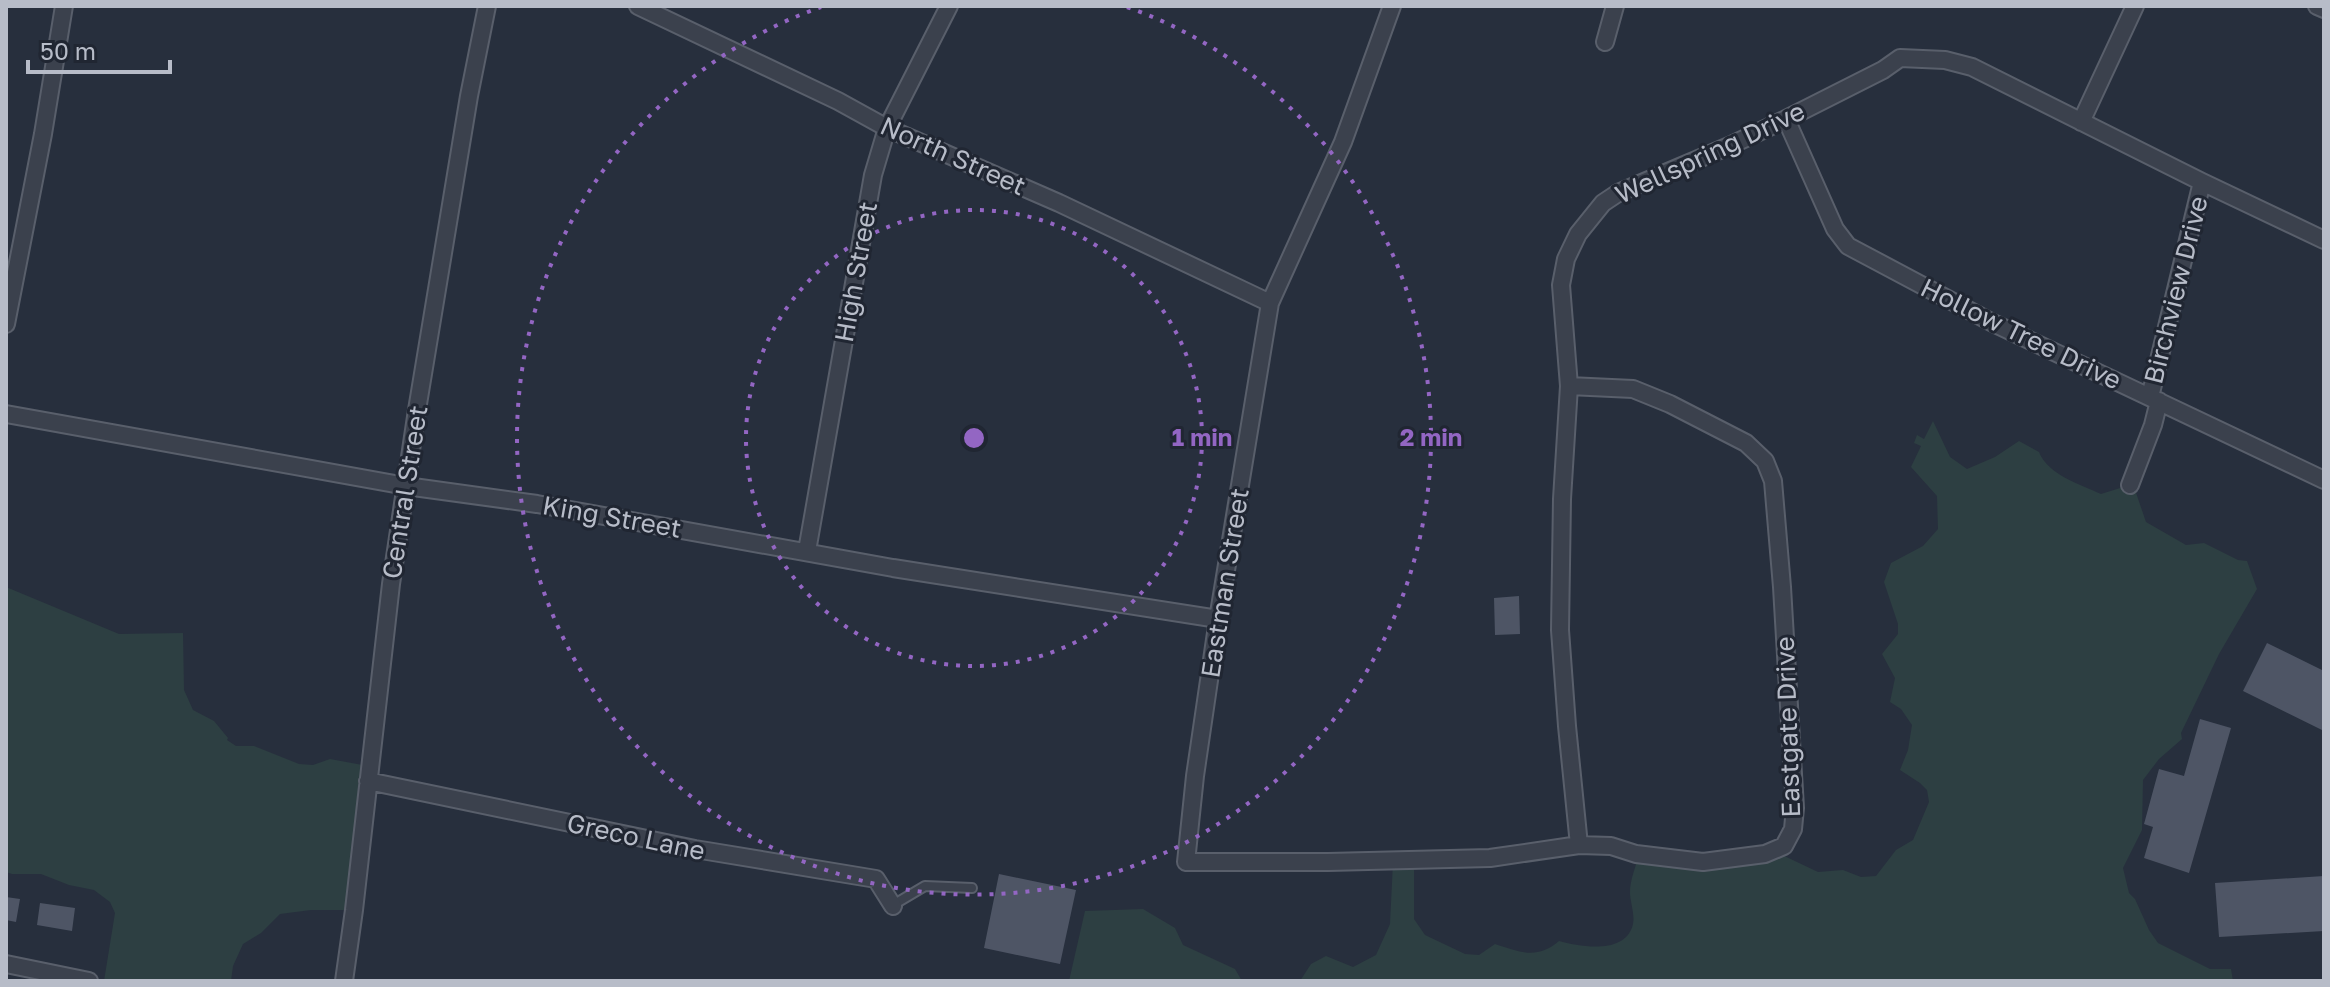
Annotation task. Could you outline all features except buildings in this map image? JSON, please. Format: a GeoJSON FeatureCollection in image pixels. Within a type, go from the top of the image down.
{"type":"FeatureCollection","features":[{"type":"Feature","properties":{"kind":"street"},"geometry":{"type":"LineString","coordinates":[[6,324],[64,6]]}},
{"type":"Feature","properties":{"kind":"street","name":"Central Street"},"geometry":{"type":"LineString","coordinates":[[344,981],[391,584],[469,96],[487,6]]}},
{"type":"Feature","properties":{"kind":"street","name":"North Street"},"geometry":{"type":"LineString","coordinates":[[638,6],[838,101],[887,128],[1059,203],[1270,303]]}},
{"type":"Feature","properties":{"kind":"street","name":"High Street"},"geometry":{"type":"LineString","coordinates":[[807,551],[870,189],[887,128],[949,6]]}},
{"type":"Feature","properties":{"kind":"street","name":"Eastman Street"},"geometry":{"type":"LineString","coordinates":[[1186,862],[1218,619],[1270,303],[1343,142],[1392,6]]}},
{"type":"Feature","properties":{"kind":"street"},"geometry":{"type":"LineString","coordinates":[[1605,42],[1615,6]]}},
{"type":"Feature","properties":{"kind":"street"},"geometry":{"type":"LineString","coordinates":[[2081,122],[2135,6]]}},
{"type":"Feature","properties":{"kind":"street"},"geometry":{"type":"LineString","coordinates":[[2317,6],[2324,9]]}},
{"type":"Feature","properties":{"kind":"street","name":"Wellspring Drive"},"geometry":{"type":"LineString","coordinates":[[1579,845],[1560,630],[1562,499],[1569,386],[1561,285],[1566,259],[1578,234],[1603,203],[1618,193],[1786,119],[1883,70],[1900,58],[1945,60],[1972,67],[2324,240]]}},
{"type":"Feature","properties":{"kind":"street","name":"Hollow Tree Drive"},"geometry":{"type":"LineString","coordinates":[[1786,119],[1835,229],[1848,246],[1991,322],[2324,480]]}},
{"type":"Feature","properties":{"kind":"street","name":"Birchview Drive"},"geometry":{"type":"LineString","coordinates":[[2130,485],[2153,425],[2154,399],[2202,182]]}},
{"type":"Feature","properties":{"kind":"street","name":"Eastgate Drive"},"geometry":{"type":"LineString","coordinates":[[1186,862],[1490,858],[1579,845],[1611,846],[1636,854],[1703,862],[1765,854],[1784,846],[1793,829],[1795,808],[1773,481],[1765,461],[1746,443],[1670,404],[1633,389],[1569,386]]}},
{"type":"Feature","properties":{"kind":"street","name":"King Street"},"geometry":{"type":"LineString","coordinates":[[6,414],[406,486],[537,504],[893,568],[1218,619]]}},
{"type":"Feature","properties":{"kind":"street","name":"Greco Lane"},"geometry":{"type":"LineString","coordinates":[[368,781],[695,849],[876,879],[893,906]]}},
{"type":"Feature","properties":{"kind":"street"},"geometry":{"type":"LineString","coordinates":[[6,964],[89,981]]}},
{"type":"Feature","properties":{"kind":"lane"},"geometry":{"type":"LineString","coordinates":[[893,906],[925,886],[972,888]]}},
{"type":"Feature","properties":{"kind":"shaded area"},"geometry":{"type":"Polygon","coordinates":[[[1933,421],[1950,457],[1967,469],[1995,457],[2019,441],[2039,452],[2057,473],[2101,494],[2133,484],[2146,522],[2186,545],[2204,543],[2238,560],[2247,561],[2257,589],[2219,654],[2181,733],[2182,739],[2159,759],[2143,780],[2142,830],[2123,868],[2129,893],[2158,943],[2210,969],[2231,969],[2233,981],[1300,981],[1311,964],[1326,956],[1353,967],[1376,955],[1390,924],[1393,862],[1414,862],[1414,919],[1425,935],[1465,954],[1479,955],[1495,944],[1528,953],[1543,951],[1559,941],[1602,946],[1622,941],[1633,924],[1630,887],[1639,854],[1709,862],[1774,851],[1818,872],[1843,870],[1861,877],[1876,876],[1896,850],[1913,840],[1929,802],[1927,790],[1900,770],[1908,750],[1912,725],[1901,709],[1890,702],[1895,678],[1882,654],[1898,634],[1898,624],[1884,582],[1891,563],[1923,546],[1938,529],[1937,496],[1911,467],[1921,446],[1914,443],[1917,435],[1924,439],[1933,421]]]}},
{"type":"Feature","properties":{"kind":"shaded area"},"geometry":{"type":"Polygon","coordinates":[[[6,587],[119,634],[183,633],[184,690],[193,710],[214,721],[227,740],[236,746],[254,746],[299,764],[313,765],[330,759],[368,766],[356,910],[280,914],[261,933],[243,944],[233,966],[231,981],[104,981],[115,913],[110,902],[94,890],[69,885],[41,874],[6,872],[6,587]]]}},
{"type":"Feature","properties":{"kind":"shaded area"},"geometry":{"type":"Polygon","coordinates":[[[1143,909],[1175,928],[1183,945],[1235,969],[1242,981],[1069,981],[1085,911],[1143,909]]]}}]}
